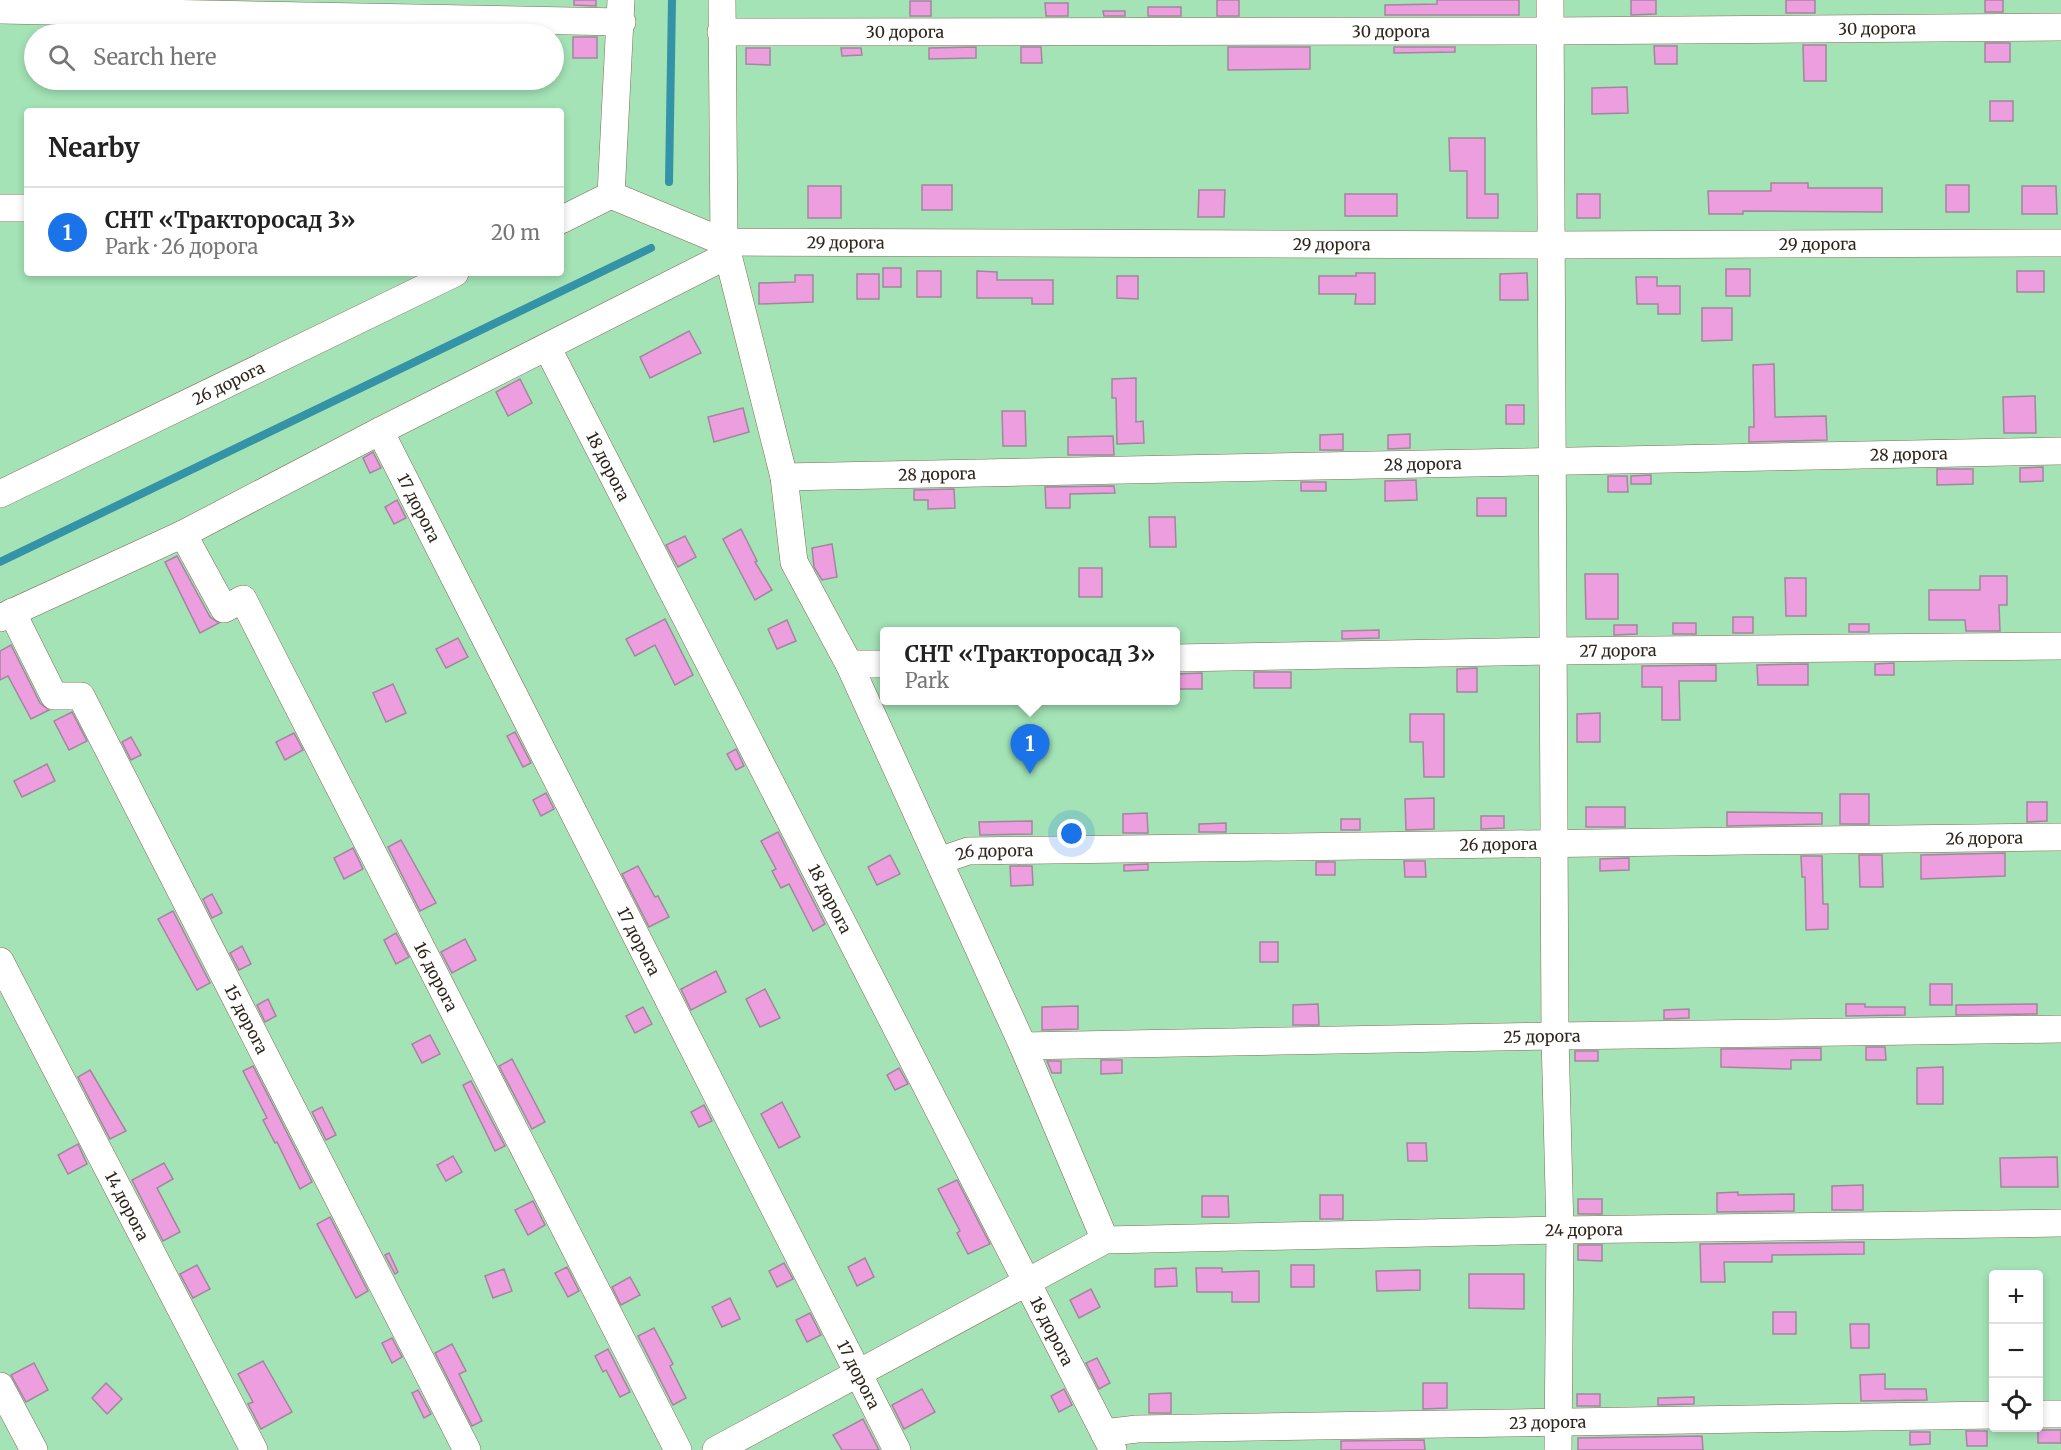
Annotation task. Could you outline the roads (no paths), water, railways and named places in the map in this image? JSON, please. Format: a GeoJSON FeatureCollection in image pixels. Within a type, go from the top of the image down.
{"type":"FeatureCollection","features":[{"type":"Feature","properties":{"kind":"street"},"geometry":{"type":"LineString","coordinates":[[716,1450],[1106,1240],[1023,1046],[849,664],[794,562],[784,477],[726,248],[722,0]]}},
{"type":"Feature","properties":{"kind":"street"},"geometry":{"type":"LineString","coordinates":[[1550,0],[1555,1036],[1560,1230],[1558,1450]]}},
{"type":"Feature","properties":{"kind":"street"},"geometry":{"type":"LineString","coordinates":[[0,10],[621,11],[611,195],[564,218]]}},
{"type":"Feature","properties":{"kind":"street","name":"30 дорога"},"geometry":{"type":"LineString","coordinates":[[722,32],[1551,31],[2061,27]]}},
{"type":"Feature","properties":{"kind":"street","name":"29 дорога"},"geometry":{"type":"LineString","coordinates":[[611,195],[726,248],[2061,243]]}},
{"type":"Feature","properties":{"kind":"street"},"geometry":{"type":"LineString","coordinates":[[0,208],[24,208]]}},
{"type":"Feature","properties":{"kind":"street"},"geometry":{"type":"LineString","coordinates":[[6,615],[183,534],[547,347],[726,248]]}},
{"type":"Feature","properties":{"kind":"street","name":"26 дорога"},"geometry":{"type":"LineString","coordinates":[[0,494],[449,276]]}},
{"type":"Feature","properties":{"kind":"street","name":"18 дорога"},"geometry":{"type":"LineString","coordinates":[[547,347],[1108,1442]]}},
{"type":"Feature","properties":{"kind":"street","name":"17 дорога"},"geometry":{"type":"LineString","coordinates":[[380,431],[897,1450]]}},
{"type":"Feature","properties":{"kind":"street","name":"28 дорога"},"geometry":{"type":"LineString","coordinates":[[784,477],[2061,451]]}},
{"type":"Feature","properties":{"kind":"street","name":"16 дорога"},"geometry":{"type":"LineString","coordinates":[[183,534],[224,609],[243,599],[678,1450]]}},
{"type":"Feature","properties":{"kind":"street","name":"15 дорога"},"geometry":{"type":"LineString","coordinates":[[6,615],[54,696],[81,696],[467,1450]]}},
{"type":"Feature","properties":{"kind":"street","name":"27 дорога"},"geometry":{"type":"LineString","coordinates":[[1180,658],[1553,651],[2061,646]]}},
{"type":"Feature","properties":{"kind":"street"},"geometry":{"type":"LineString","coordinates":[[849,664],[880,664]]}},
{"type":"Feature","properties":{"kind":"street","name":"26 дорога"},"geometry":{"type":"LineString","coordinates":[[939,861],[968,851],[2061,837]]}},
{"type":"Feature","properties":{"kind":"street","name":"14 дорога"},"geometry":{"type":"LineString","coordinates":[[0,961],[255,1450]]}},
{"type":"Feature","properties":{"kind":"street","name":"25 дорога"},"geometry":{"type":"LineString","coordinates":[[1023,1046],[2061,1029]]}},
{"type":"Feature","properties":{"kind":"street","name":"24 дорога"},"geometry":{"type":"LineString","coordinates":[[1106,1240],[1560,1230],[2061,1223]]}},
{"type":"Feature","properties":{"kind":"street"},"geometry":{"type":"LineString","coordinates":[[0,1386],[34,1450]]}},
{"type":"Feature","properties":{"kind":"street"},"geometry":{"type":"LineString","coordinates":[[2043,1414],[2061,1414]]}},
{"type":"Feature","properties":{"kind":"street","name":"23 дорога"},"geometry":{"type":"LineString","coordinates":[[1108,1442],[1137,1429],[1989,1415]]}},
{"type":"Feature","properties":{"kind":"waterway"},"geometry":{"type":"LineString","coordinates":[[669,182],[672,0]]}},
{"type":"Feature","properties":{"kind":"waterway"},"geometry":{"type":"LineString","coordinates":[[0,562],[651,248]]}},
{"type":"Feature","properties":{"kind":"place","name":"СНТ «Тракторосад 3»"},"geometry":{"type":"Point","coordinates":[1030,774]}}]}
